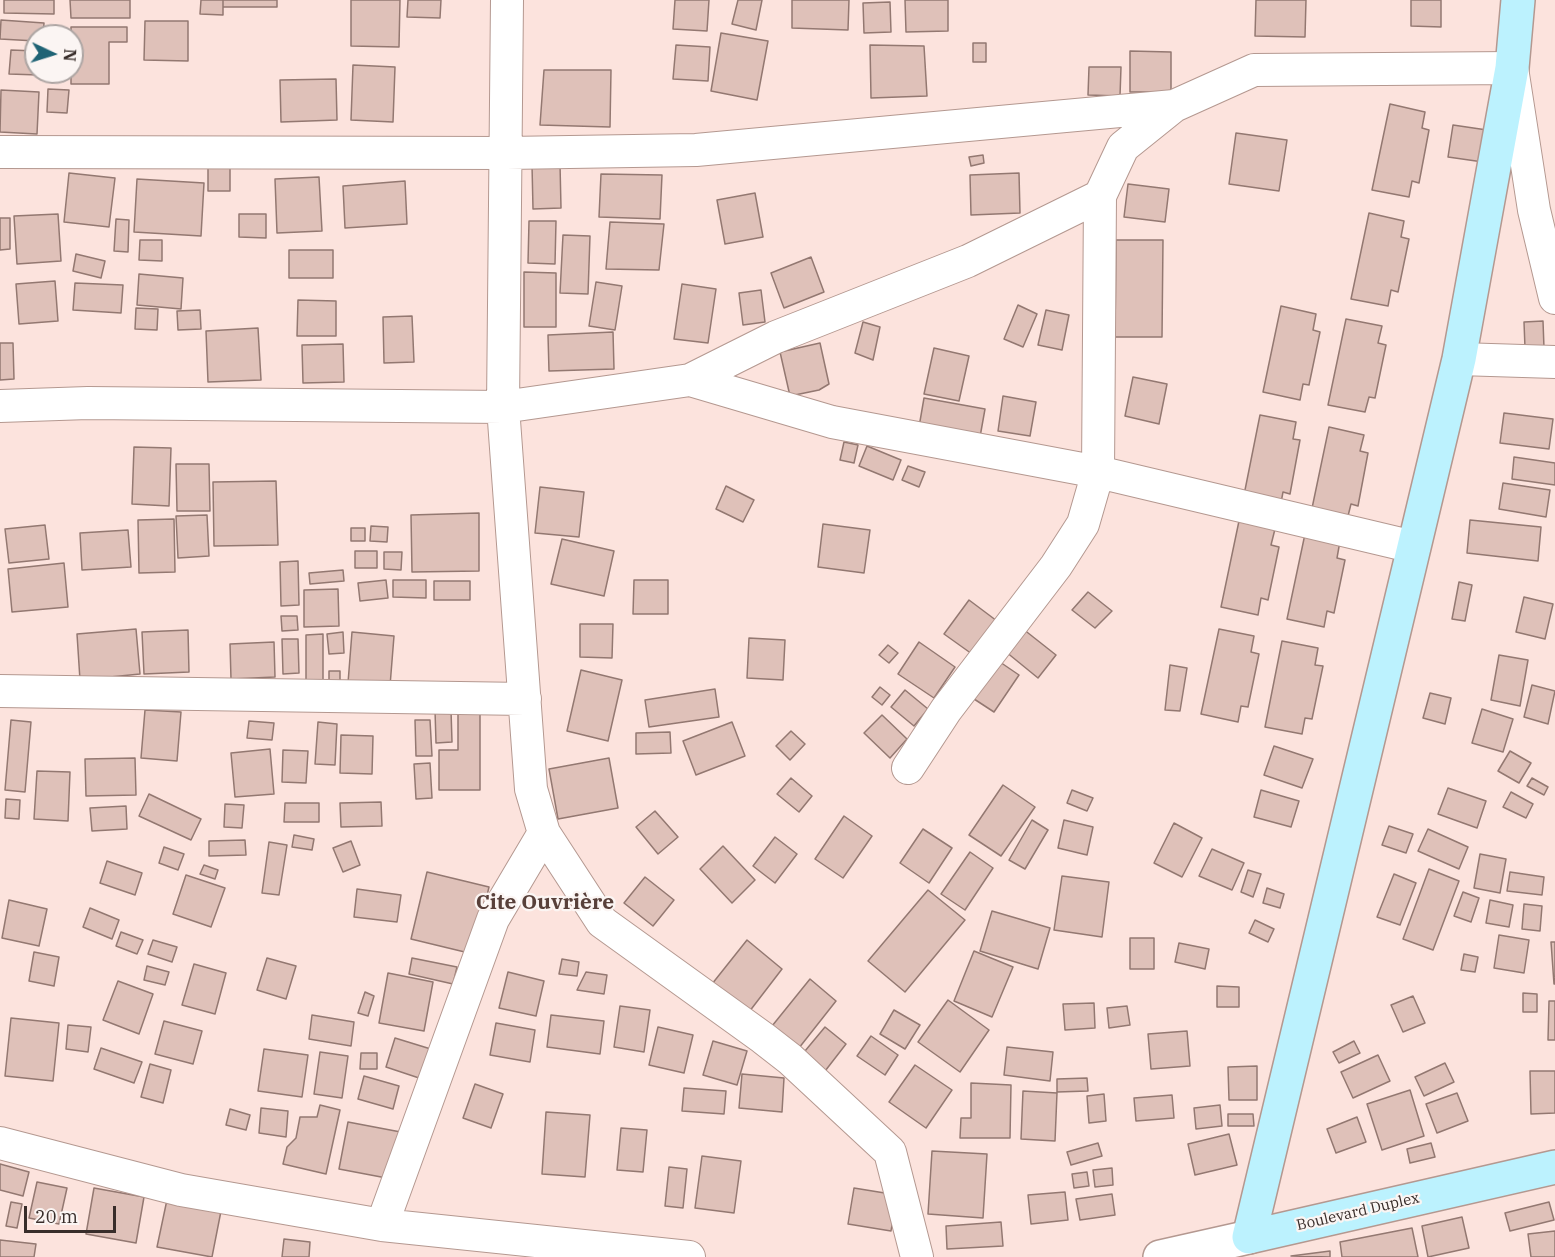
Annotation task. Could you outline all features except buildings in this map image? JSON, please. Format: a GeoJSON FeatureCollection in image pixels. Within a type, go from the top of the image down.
{"type":"FeatureCollection","features":[{"type":"Feature","properties":{"kind":"main road"},"geometry":{"type":"LineString","coordinates":[[1249,1237],[1459,359],[1512,68],[1518,0]]}},
{"type":"Feature","properties":{"kind":"main road","name":"Boulevard Duplex"},"geometry":{"type":"LineString","coordinates":[[1249,1237],[1555,1167]]}},
{"type":"Feature","properties":{"kind":"street"},"geometry":{"type":"LineString","coordinates":[[507,0],[503,407],[531,789],[544,833],[602,922],[790,1059],[890,1152],[917,1257]]}},
{"type":"Feature","properties":{"kind":"street"},"geometry":{"type":"LineString","coordinates":[[908,768],[946,710],[1056,566],[1083,524],[1098,472],[1100,196],[1123,147],[1174,106],[1254,70],[1512,68],[1534,210],[1555,298]]}},
{"type":"Feature","properties":{"kind":"street"},"geometry":{"type":"LineString","coordinates":[[0,153],[507,153],[696,150],[1174,106]]}},
{"type":"Feature","properties":{"kind":"street"},"geometry":{"type":"LineString","coordinates":[[0,406],[88,403],[503,407],[690,380],[776,337],[968,261],[1100,196]]}},
{"type":"Feature","properties":{"kind":"street"},"geometry":{"type":"LineString","coordinates":[[1459,359],[1555,362]]}},
{"type":"Feature","properties":{"kind":"street"},"geometry":{"type":"LineString","coordinates":[[690,380],[832,422],[1098,472],[1414,547]]}},
{"type":"Feature","properties":{"kind":"street"},"geometry":{"type":"LineString","coordinates":[[0,692],[525,699]]}},
{"type":"Feature","properties":{"kind":"street"},"geometry":{"type":"LineString","coordinates":[[382,1225],[493,919],[544,833]]}},
{"type":"Feature","properties":{"kind":"street"},"geometry":{"type":"LineString","coordinates":[[0,1143],[181,1190],[382,1225],[689,1257]]}},
{"type":"Feature","properties":{"kind":"street","name":"Boulevard Duplex"},"geometry":{"type":"LineString","coordinates":[[1160,1257],[1249,1237]]}},
{"type":"Feature","properties":{"kind":"district","name":"Cite Ouvrière"},"geometry":{"type":"Point","coordinates":[545,903]}}]}
